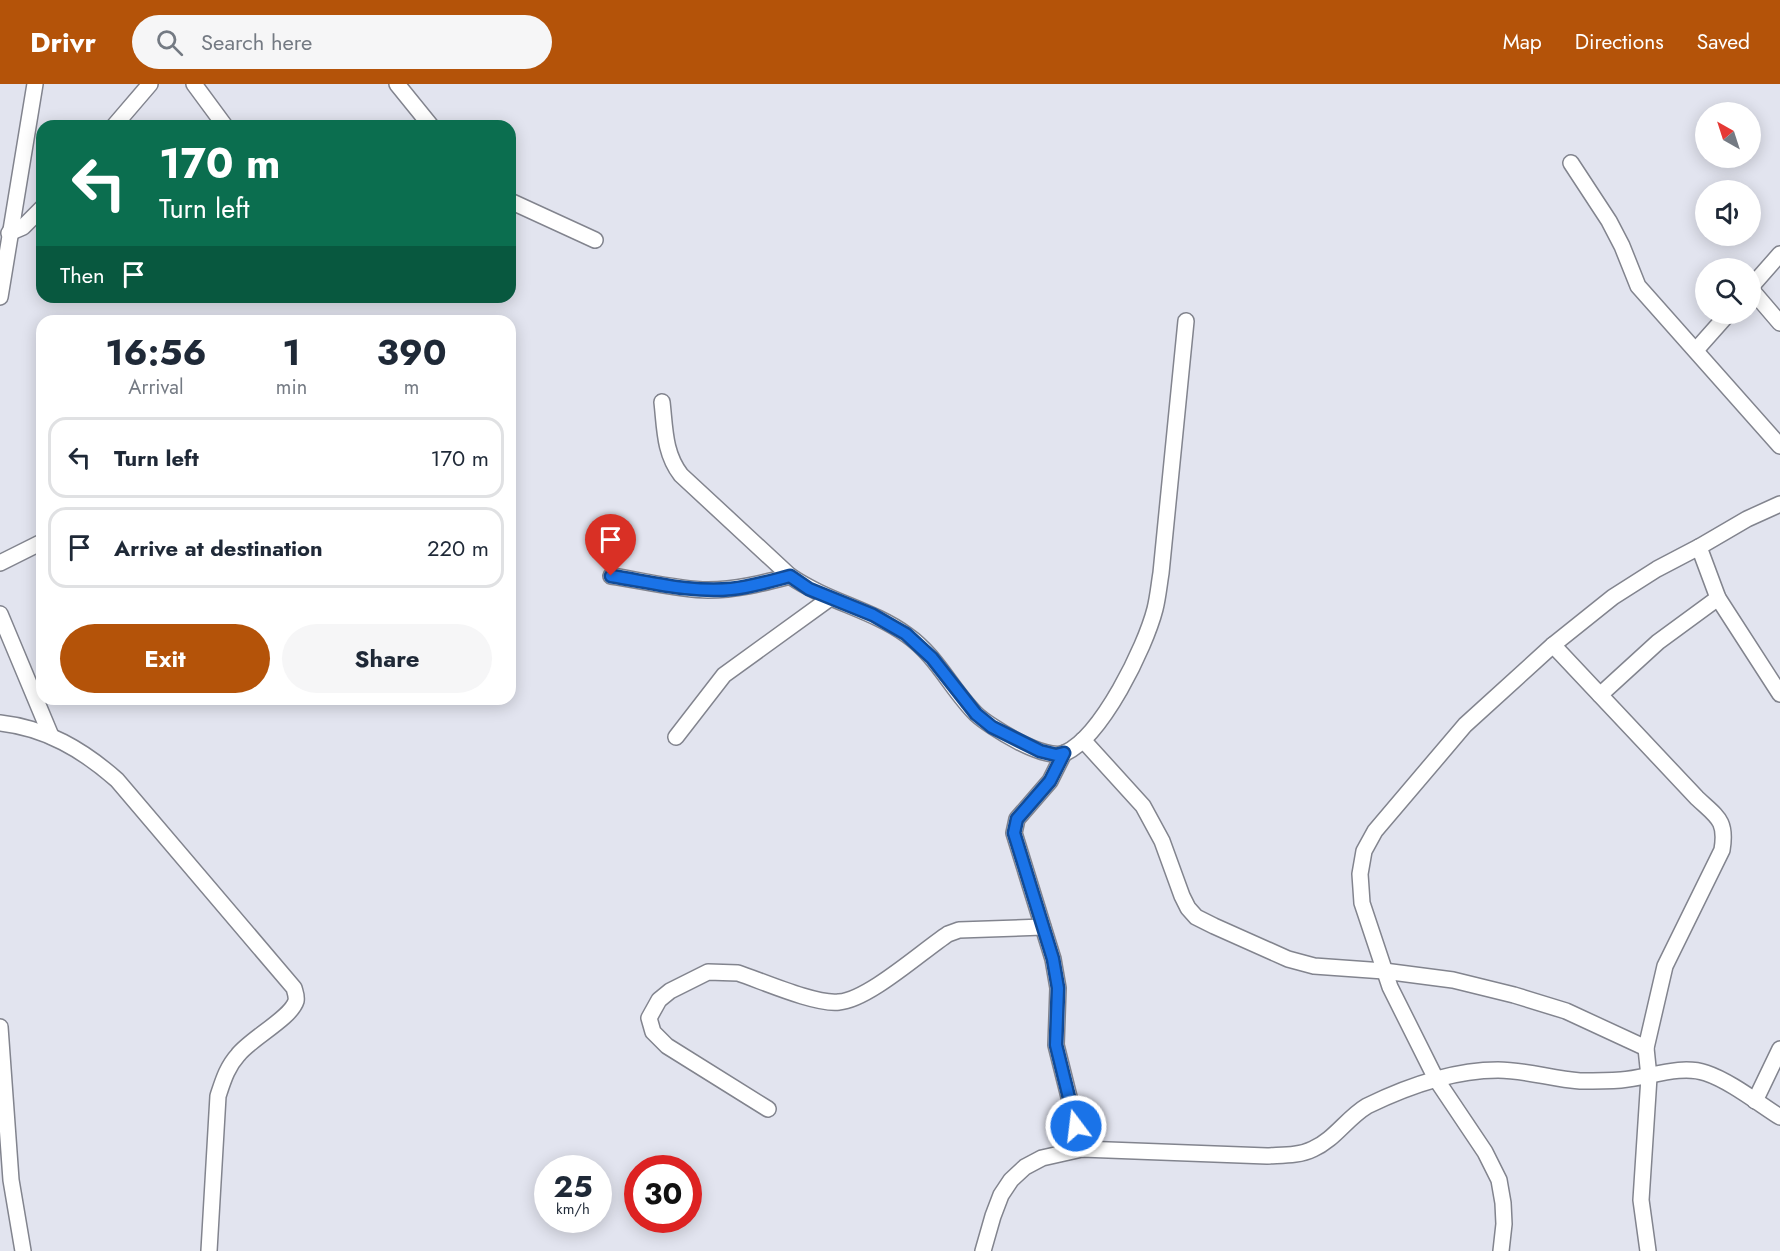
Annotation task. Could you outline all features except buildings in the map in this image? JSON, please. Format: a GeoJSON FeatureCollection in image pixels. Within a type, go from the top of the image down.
{"type":"FeatureCollection","features":[{"type":"Feature","properties":{"kind":"street"},"geometry":{"type":"LineString","coordinates":[[0,297],[35,84]]}},
{"type":"Feature","properties":{"kind":"street"},"geometry":{"type":"LineString","coordinates":[[119,120],[150,84]]}},
{"type":"Feature","properties":{"kind":"street"},"geometry":{"type":"LineString","coordinates":[[194,84],[221,120]]}},
{"type":"Feature","properties":{"kind":"street"},"geometry":{"type":"LineString","coordinates":[[397,84],[426,120]]}},
{"type":"Feature","properties":{"kind":"street"},"geometry":{"type":"LineString","coordinates":[[1570,164],[1609,221],[1638,286],[1780,446]]}},
{"type":"Feature","properties":{"kind":"street"},"geometry":{"type":"LineString","coordinates":[[516,204],[595,240]]}},
{"type":"Feature","properties":{"kind":"street"},"geometry":{"type":"LineString","coordinates":[[9,233],[23,227],[36,214]]}},
{"type":"Feature","properties":{"kind":"street"},"geometry":{"type":"LineString","coordinates":[[1780,254],[1750,288],[1780,323]]}},
{"type":"Feature","properties":{"kind":"street"},"geometry":{"type":"LineString","coordinates":[[662,402],[671,462],[681,475],[790,576],[809,589],[873,615],[912,639],[932,658],[976,714],[992,727],[1040,751],[1056,755],[1064,753],[1083,740],[1106,711],[1125,681],[1141,648],[1155,609],[1161,573],[1186,321]]}},
{"type":"Feature","properties":{"kind":"street"},"geometry":{"type":"LineString","coordinates":[[1696,350],[1719,324]]}},
{"type":"Feature","properties":{"kind":"street"},"geometry":{"type":"LineString","coordinates":[[1501,1251],[1504,1224],[1499,1180],[1485,1152],[1436,1079],[1390,987],[1362,903],[1360,874],[1364,851],[1375,831],[1465,725],[1552,645],[1613,597],[1657,569],[1747,519],[1780,504]]}},
{"type":"Feature","properties":{"kind":"street"},"geometry":{"type":"LineString","coordinates":[[0,563],[36,545]]}},
{"type":"Feature","properties":{"kind":"street"},"geometry":{"type":"LineString","coordinates":[[1699,547],[1718,598],[1780,694]]}},
{"type":"Feature","properties":{"kind":"street"},"geometry":{"type":"LineString","coordinates":[[611,576],[705,590],[757,585],[790,576]]}},
{"type":"Feature","properties":{"kind":"street"},"geometry":{"type":"LineString","coordinates":[[676,737],[724,675],[829,598]]}},
{"type":"Feature","properties":{"kind":"street"},"geometry":{"type":"LineString","coordinates":[[1600,695],[1658,642],[1718,598]]}},
{"type":"Feature","properties":{"kind":"street"},"geometry":{"type":"LineString","coordinates":[[0,614],[36,700]]}},
{"type":"Feature","properties":{"kind":"street"},"geometry":{"type":"LineString","coordinates":[[1552,645],[1720,820],[1725,834],[1722,850],[1665,966],[1646,1048],[1648,1077],[1641,1200],[1648,1251]]}},
{"type":"Feature","properties":{"kind":"street"},"geometry":{"type":"LineString","coordinates":[[38,705],[51,736]]}},
{"type":"Feature","properties":{"kind":"street"},"geometry":{"type":"LineString","coordinates":[[0,723],[29,728],[75,747],[117,780],[294,988],[295,1004],[238,1054],[225,1074],[218,1096],[209,1251]]}},
{"type":"Feature","properties":{"kind":"street"},"geometry":{"type":"LineString","coordinates":[[1083,740],[1143,806],[1162,841],[1182,896],[1196,917],[1288,959],[1314,966],[1384,971],[1453,980],[1566,1011],[1646,1048]]}},
{"type":"Feature","properties":{"kind":"street"},"geometry":{"type":"LineString","coordinates":[[1064,753],[1050,781],[1017,819],[1014,833],[1053,959],[1058,988],[1056,1045],[1058,1059],[1082,1149]]}},
{"type":"Feature","properties":{"kind":"street"},"geometry":{"type":"LineString","coordinates":[[768,1109],[667,1046],[653,1032],[649,1018],[659,1000],[670,991],[708,972],[725,971],[738,973],[821,1001],[839,1002],[856,998],[871,990],[948,934],[959,930],[1043,927]]}},
{"type":"Feature","properties":{"kind":"street"},"geometry":{"type":"LineString","coordinates":[[0,1027],[11,1180],[23,1251]]}},
{"type":"Feature","properties":{"kind":"street"},"geometry":{"type":"LineString","coordinates":[[1755,1101],[1780,1049]]}},
{"type":"Feature","properties":{"kind":"street"},"geometry":{"type":"LineString","coordinates":[[983,1251],[1001,1195],[1011,1180],[1025,1167],[1042,1158],[1082,1149],[1267,1156],[1297,1154],[1312,1150],[1324,1143],[1357,1112],[1367,1106],[1454,1074],[1499,1070],[1580,1080],[1621,1080],[1648,1077],[1668,1071],[1688,1070],[1706,1073],[1780,1117]]}},
{"type":"Feature","properties":{"kind":"route"},"geometry":{"type":"LineString","coordinates":[[611,576],[705,590],[757,585],[790,576],[809,589],[873,615],[906,634],[932,658],[976,714],[992,727],[1048,754],[1064,753],[1050,781],[1017,819],[1014,833],[1053,959],[1058,988],[1056,1045],[1076,1126]]}}]}
